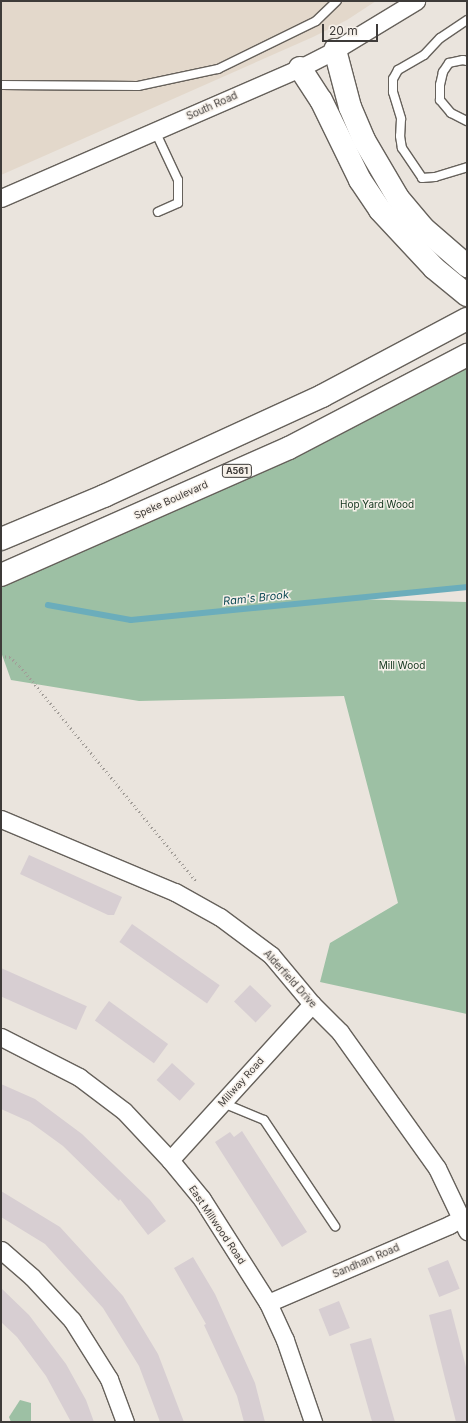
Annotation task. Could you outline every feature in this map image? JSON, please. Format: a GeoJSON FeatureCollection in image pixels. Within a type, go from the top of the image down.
{"type":"FeatureCollection","features":[{"type":"Feature","properties":{"kind":"highway"},"geometry":{"type":"LineString","coordinates":[[335,50],[350,107],[364,140],[381,170],[398,198],[422,227],[460,261]]}},
{"type":"Feature","properties":{"kind":"highway"},"geometry":{"type":"LineString","coordinates":[[300,68],[321,100],[360,180],[380,210],[434,268],[467,295]]}},
{"type":"Feature","properties":{"kind":"highway"},"geometry":{"type":"LineString","coordinates":[[1,539],[104,496],[322,396],[467,319]]}},
{"type":"Feature","properties":{"kind":"highway","name":"Speke Boulevard"},"geometry":{"type":"LineString","coordinates":[[1,575],[289,448],[467,354]]}},
{"type":"Feature","properties":{"kind":"street","name":"South Road"},"geometry":{"type":"LineString","coordinates":[[1,198],[300,68],[335,50],[416,1]]}},
{"type":"Feature","properties":{"kind":"street","name":"Alderfield Drive"},"geometry":{"type":"LineString","coordinates":[[1,819],[175,892],[220,917],[271,955],[312,1004],[340,1032],[437,1168],[464,1224]]}},
{"type":"Feature","properties":{"kind":"street","name":"Millway Road"},"geometry":{"type":"LineString","coordinates":[[170,1160],[224,1103],[312,1004]]}},
{"type":"Feature","properties":{"kind":"street","name":"East Millwood Road"},"geometry":{"type":"LineString","coordinates":[[1,1037],[79,1077],[124,1111],[170,1160],[202,1199],[268,1303],[285,1340],[312,1422]]}},
{"type":"Feature","properties":{"kind":"street","name":"Sandham Road"},"geometry":{"type":"LineString","coordinates":[[268,1303],[449,1225],[464,1224]]}},
{"type":"Feature","properties":{"kind":"street"},"geometry":{"type":"LineString","coordinates":[[1,1250],[32,1277],[72,1320],[109,1379],[125,1422]]}},
{"type":"Feature","properties":{"kind":"lane"},"geometry":{"type":"LineString","coordinates":[[1,85],[138,86],[218,69],[316,21],[337,1]]}},
{"type":"Feature","properties":{"kind":"lane"},"geometry":{"type":"LineString","coordinates":[[467,20],[440,38],[424,55],[398,70],[393,79],[393,92],[401,119],[400,136],[402,148],[422,178],[435,177],[467,167]]}},
{"type":"Feature","properties":{"kind":"lane"},"geometry":{"type":"LineString","coordinates":[[467,61],[463,60],[449,63],[443,72],[440,85],[440,100],[451,113],[467,121]]}},
{"type":"Feature","properties":{"kind":"lane"},"geometry":{"type":"LineString","coordinates":[[155,132],[178,180],[178,203],[158,212]]}},
{"type":"Feature","properties":{"kind":"lane"},"geometry":{"type":"LineString","coordinates":[[224,1103],[264,1120],[335,1226]]}},
{"type":"Feature","properties":{"kind":"path"},"geometry":{"type":"LineString","coordinates":[[1,656],[10,657],[20,666],[199,886]]}},
{"type":"Feature","properties":{"kind":"shaded area"},"geometry":{"type":"Polygon","coordinates":[[[1,1],[376,1],[347,20],[313,37],[1,175],[1,1]]]}},
{"type":"Feature","properties":{"kind":"green space"},"geometry":{"type":"Polygon","coordinates":[[[467,361],[467,587],[351,599],[467,602],[467,1014],[320,982],[330,943],[398,903],[344,696],[139,701],[11,680],[1,652],[1,584],[467,361]]]}},
{"type":"Feature","properties":{"kind":"green space"},"geometry":{"type":"Polygon","coordinates":[[[20,1400],[31,1403],[31,1422],[11,1422],[9,1417],[20,1400]]]}},
{"type":"Feature","properties":{"kind":"building"},"geometry":{"type":"Polygon","coordinates":[[[29,855],[122,897],[114,915],[108,915],[20,874],[29,855]]]}},
{"type":"Feature","properties":{"kind":"building"},"geometry":{"type":"Polygon","coordinates":[[[132,924],[220,985],[207,1003],[119,942],[132,924]]]}},
{"type":"Feature","properties":{"kind":"building"},"geometry":{"type":"Polygon","coordinates":[[[1,968],[87,1006],[76,1030],[1,996],[1,968]]]}},
{"type":"Feature","properties":{"kind":"building"},"geometry":{"type":"Polygon","coordinates":[[[250,985],[272,1006],[256,1022],[234,1002],[250,985]]]}},
{"type":"Feature","properties":{"kind":"building"},"geometry":{"type":"Polygon","coordinates":[[[109,1001],[168,1044],[154,1063],[95,1020],[109,1001]]]}},
{"type":"Feature","properties":{"kind":"building"},"geometry":{"type":"Polygon","coordinates":[[[172,1063],[195,1084],[180,1101],[157,1080],[172,1063]]]}},
{"type":"Feature","properties":{"kind":"building"},"geometry":{"type":"Polygon","coordinates":[[[1,1084],[35,1099],[82,1134],[150,1200],[166,1221],[148,1235],[120,1199],[119,1201],[63,1146],[30,1122],[1,1109],[1,1084]]]}},
{"type":"Feature","properties":{"kind":"building"},"geometry":{"type":"Polygon","coordinates":[[[242,1131],[307,1232],[282,1247],[215,1142],[230,1132],[234,1137],[242,1131]]]}},
{"type":"Feature","properties":{"kind":"building"},"geometry":{"type":"Polygon","coordinates":[[[1,1191],[60,1227],[123,1296],[158,1354],[184,1422],[160,1422],[139,1366],[103,1308],[45,1244],[1,1217],[1,1191]]]}},
{"type":"Feature","properties":{"kind":"building"},"geometry":{"type":"Polygon","coordinates":[[[193,1257],[215,1294],[255,1383],[265,1422],[244,1422],[237,1396],[204,1325],[206,1324],[174,1268],[193,1257]]]}},
{"type":"Feature","properties":{"kind":"building"},"geometry":{"type":"Polygon","coordinates":[[[448,1260],[460,1289],[439,1297],[428,1268],[448,1260]]]}},
{"type":"Feature","properties":{"kind":"building"},"geometry":{"type":"Polygon","coordinates":[[[1,1288],[29,1315],[66,1364],[86,1400],[94,1422],[71,1422],[46,1376],[17,1337],[1,1322],[1,1288]]]}},
{"type":"Feature","properties":{"kind":"building"},"geometry":{"type":"Polygon","coordinates":[[[339,1301],[350,1328],[329,1336],[319,1309],[339,1301]]]}},
{"type":"Feature","properties":{"kind":"building"},"geometry":{"type":"Polygon","coordinates":[[[451,1309],[467,1371],[467,1422],[456,1422],[429,1315],[451,1309]]]}},
{"type":"Feature","properties":{"kind":"building"},"geometry":{"type":"Polygon","coordinates":[[[371,1338],[395,1422],[372,1422],[350,1344],[371,1338]]]}},
{"type":"Feature","properties":{"kind":"waterway","name":"Ram's Brook"},"geometry":{"type":"LineString","coordinates":[[48,605],[131,620],[467,587]]}},
{"type":"Feature","properties":{"kind":"park label","name":"Hop Yard Wood"},"geometry":{"type":"Point","coordinates":[377,505]}},
{"type":"Feature","properties":{"kind":"park label","name":"Mill Wood"},"geometry":{"type":"Point","coordinates":[402,666]}}]}
